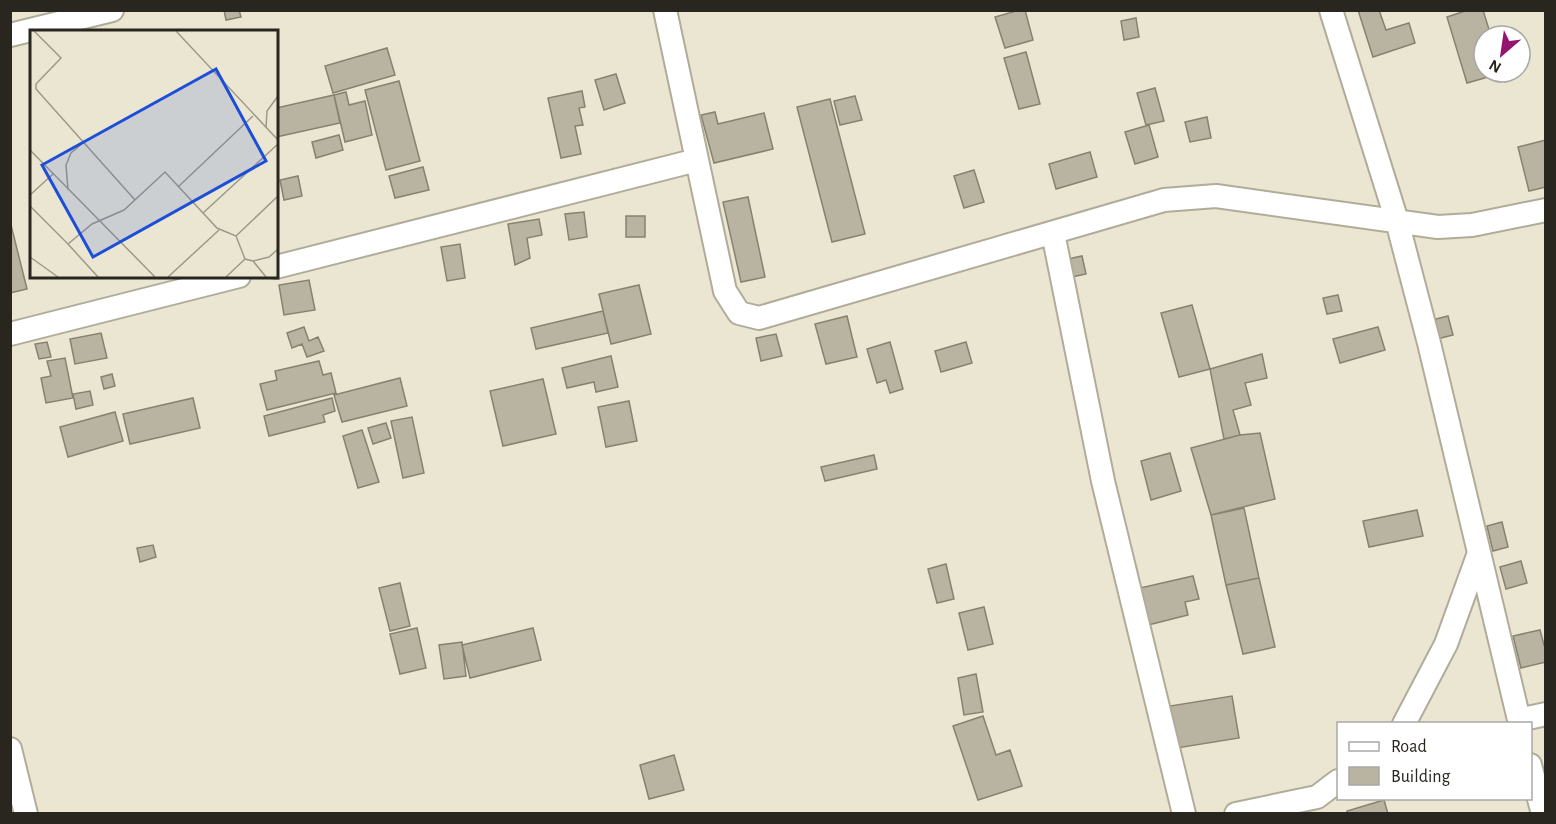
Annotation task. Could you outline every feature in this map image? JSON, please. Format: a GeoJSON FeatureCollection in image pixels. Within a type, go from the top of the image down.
{"type":"FeatureCollection","features":[{"type":"Feature","properties":{"kind":"street"},"geometry":{"type":"LineString","coordinates":[[30,30],[112,10]]}},
{"type":"Feature","properties":{"kind":"street"},"geometry":{"type":"LineString","coordinates":[[665,10],[725,291],[739,313],[759,318],[1164,200],[1216,196],[1438,227],[1472,225],[1545,210]]}},
{"type":"Feature","properties":{"kind":"street"},"geometry":{"type":"LineString","coordinates":[[1330,10],[1397,221],[1429,343],[1520,722],[1545,714]]}},
{"type":"Feature","properties":{"kind":"street"},"geometry":{"type":"LineString","coordinates":[[10,35],[30,30]]}},
{"type":"Feature","properties":{"kind":"street"},"geometry":{"type":"LineString","coordinates":[[278,266],[697,160]]}},
{"type":"Feature","properties":{"kind":"street"},"geometry":{"type":"LineString","coordinates":[[1053,233],[1103,481],[1184,813]]}},
{"type":"Feature","properties":{"kind":"street"},"geometry":{"type":"LineString","coordinates":[[10,334],[231,278]]}},
{"type":"Feature","properties":{"kind":"street"},"geometry":{"type":"LineString","coordinates":[[1405,722],[1446,644],[1479,553]]}},
{"type":"Feature","properties":{"kind":"street"},"geometry":{"type":"LineString","coordinates":[[10,749],[26,813]]}},
{"type":"Feature","properties":{"kind":"street"},"geometry":{"type":"LineString","coordinates":[[1532,772],[1543,813]]}},
{"type":"Feature","properties":{"kind":"street"},"geometry":{"type":"LineString","coordinates":[[1236,813],[1317,797],[1337,782]]}},
{"type":"Feature","properties":{"kind":"building"},"geometry":{"type":"Polygon","coordinates":[[[224,10],[239,10],[241,17],[226,20],[224,10]]]}},
{"type":"Feature","properties":{"kind":"building"},"geometry":{"type":"Polygon","coordinates":[[[1025,10],[1033,40],[1005,48],[995,17],[1025,10]]]}},
{"type":"Feature","properties":{"kind":"building"},"geometry":{"type":"Polygon","coordinates":[[[1358,10],[1379,10],[1386,30],[1409,23],[1415,43],[1373,57],[1358,10]]]}},
{"type":"Feature","properties":{"kind":"building"},"geometry":{"type":"Polygon","coordinates":[[[1468,10],[1483,10],[1487,24],[1472,24],[1472,82],[1467,83],[1447,17],[1468,10]]]}},
{"type":"Feature","properties":{"kind":"building"},"geometry":{"type":"Polygon","coordinates":[[[1136,18],[1139,37],[1124,40],[1121,21],[1136,18]]]}},
{"type":"Feature","properties":{"kind":"building"},"geometry":{"type":"Polygon","coordinates":[[[387,48],[395,75],[333,93],[325,66],[387,48]]]}},
{"type":"Feature","properties":{"kind":"building"},"geometry":{"type":"Polygon","coordinates":[[[1026,52],[1040,104],[1019,109],[1004,58],[1026,52]]]}},
{"type":"Feature","properties":{"kind":"building"},"geometry":{"type":"Polygon","coordinates":[[[616,74],[625,103],[604,110],[595,80],[616,74]]]}},
{"type":"Feature","properties":{"kind":"building"},"geometry":{"type":"Polygon","coordinates":[[[399,81],[420,161],[386,170],[365,90],[399,81]]]}},
{"type":"Feature","properties":{"kind":"building"},"geometry":{"type":"Polygon","coordinates":[[[1155,88],[1164,121],[1146,125],[1137,93],[1155,88]]]}},
{"type":"Feature","properties":{"kind":"building"},"geometry":{"type":"Polygon","coordinates":[[[582,91],[585,107],[579,108],[583,125],[575,126],[581,154],[561,158],[548,98],[582,91]]]}},
{"type":"Feature","properties":{"kind":"building"},"geometry":{"type":"Polygon","coordinates":[[[346,92],[349,105],[365,101],[372,135],[345,142],[334,95],[346,92]]]}},
{"type":"Feature","properties":{"kind":"building"},"geometry":{"type":"Polygon","coordinates":[[[334,95],[340,123],[278,137],[278,108],[334,95]]]}},
{"type":"Feature","properties":{"kind":"building"},"geometry":{"type":"Polygon","coordinates":[[[855,96],[862,120],[840,125],[834,101],[855,96]]]}},
{"type":"Feature","properties":{"kind":"building"},"geometry":{"type":"Polygon","coordinates":[[[830,99],[865,234],[832,242],[797,107],[830,99]]]}},
{"type":"Feature","properties":{"kind":"building"},"geometry":{"type":"Polygon","coordinates":[[[715,112],[718,124],[764,113],[773,149],[714,163],[701,115],[715,112]]]}},
{"type":"Feature","properties":{"kind":"building"},"geometry":{"type":"Polygon","coordinates":[[[1207,117],[1211,138],[1190,142],[1185,122],[1207,117]]]}},
{"type":"Feature","properties":{"kind":"building"},"geometry":{"type":"Polygon","coordinates":[[[1149,125],[1158,157],[1135,164],[1125,132],[1149,125]]]}},
{"type":"Feature","properties":{"kind":"building"},"geometry":{"type":"Polygon","coordinates":[[[339,135],[343,150],[316,158],[312,142],[339,135]]]}},
{"type":"Feature","properties":{"kind":"building"},"geometry":{"type":"Polygon","coordinates":[[[1546,140],[1546,187],[1529,191],[1518,147],[1546,140]]]}},
{"type":"Feature","properties":{"kind":"building"},"geometry":{"type":"Polygon","coordinates":[[[1090,152],[1097,177],[1056,189],[1049,164],[1090,152]]]}},
{"type":"Feature","properties":{"kind":"building"},"geometry":{"type":"Polygon","coordinates":[[[423,167],[429,190],[395,198],[389,176],[423,167]]]}},
{"type":"Feature","properties":{"kind":"building"},"geometry":{"type":"Polygon","coordinates":[[[974,170],[984,202],[964,208],[954,176],[974,170]]]}},
{"type":"Feature","properties":{"kind":"building"},"geometry":{"type":"Polygon","coordinates":[[[298,176],[302,196],[284,200],[280,180],[298,176]]]}},
{"type":"Feature","properties":{"kind":"building"},"geometry":{"type":"Polygon","coordinates":[[[748,197],[765,277],[741,282],[723,202],[748,197]]]}},
{"type":"Feature","properties":{"kind":"building"},"geometry":{"type":"Polygon","coordinates":[[[584,212],[587,237],[569,240],[565,214],[584,212]]]}},
{"type":"Feature","properties":{"kind":"building"},"geometry":{"type":"Polygon","coordinates":[[[626,216],[645,216],[645,237],[626,237],[626,216]]]}},
{"type":"Feature","properties":{"kind":"building"},"geometry":{"type":"Polygon","coordinates":[[[539,219],[542,235],[527,238],[530,258],[515,265],[508,224],[539,219]]]}},
{"type":"Feature","properties":{"kind":"building"},"geometry":{"type":"Polygon","coordinates":[[[10,221],[27,289],[10,293],[10,221]]]}},
{"type":"Feature","properties":{"kind":"building"},"geometry":{"type":"Polygon","coordinates":[[[460,244],[465,278],[447,281],[441,247],[460,244]]]}},
{"type":"Feature","properties":{"kind":"building"},"geometry":{"type":"Polygon","coordinates":[[[1082,256],[1086,274],[1067,278],[1063,260],[1082,256]]]}},
{"type":"Feature","properties":{"kind":"building"},"geometry":{"type":"Polygon","coordinates":[[[309,280],[315,310],[284,315],[279,285],[309,280]]]}},
{"type":"Feature","properties":{"kind":"building"},"geometry":{"type":"Polygon","coordinates":[[[639,285],[651,334],[611,344],[599,294],[639,285]]]}},
{"type":"Feature","properties":{"kind":"building"},"geometry":{"type":"Polygon","coordinates":[[[1338,295],[1342,311],[1327,314],[1323,298],[1338,295]]]}},
{"type":"Feature","properties":{"kind":"building"},"geometry":{"type":"Polygon","coordinates":[[[1192,305],[1210,369],[1179,377],[1161,313],[1192,305]]]}},
{"type":"Feature","properties":{"kind":"building"},"geometry":{"type":"Polygon","coordinates":[[[603,311],[608,333],[536,349],[531,328],[603,311]]]}},
{"type":"Feature","properties":{"kind":"building"},"geometry":{"type":"Polygon","coordinates":[[[847,316],[857,357],[826,364],[815,324],[847,316]]]}},
{"type":"Feature","properties":{"kind":"building"},"geometry":{"type":"Polygon","coordinates":[[[1448,316],[1453,335],[1437,339],[1432,320],[1448,316]]]}},
{"type":"Feature","properties":{"kind":"building"},"geometry":{"type":"Polygon","coordinates":[[[304,327],[309,341],[318,337],[324,351],[307,357],[302,344],[292,348],[287,333],[304,327]]]}},
{"type":"Feature","properties":{"kind":"building"},"geometry":{"type":"Polygon","coordinates":[[[1378,327],[1385,350],[1340,363],[1333,339],[1378,327]]]}},
{"type":"Feature","properties":{"kind":"building"},"geometry":{"type":"Polygon","coordinates":[[[101,333],[107,358],[75,364],[70,339],[101,333]]]}},
{"type":"Feature","properties":{"kind":"building"},"geometry":{"type":"Polygon","coordinates":[[[776,334],[782,356],[761,361],[756,338],[776,334]]]}},
{"type":"Feature","properties":{"kind":"building"},"geometry":{"type":"Polygon","coordinates":[[[47,342],[51,357],[39,359],[35,344],[47,342]]]}},
{"type":"Feature","properties":{"kind":"building"},"geometry":{"type":"Polygon","coordinates":[[[890,342],[903,389],[890,393],[886,380],[877,383],[867,349],[890,342]]]}},
{"type":"Feature","properties":{"kind":"building"},"geometry":{"type":"Polygon","coordinates":[[[966,342],[972,363],[941,372],[935,351],[966,342]]]}},
{"type":"Feature","properties":{"kind":"building"},"geometry":{"type":"Polygon","coordinates":[[[1262,354],[1267,378],[1245,383],[1251,405],[1233,410],[1240,435],[1224,439],[1210,369],[1262,354]]]}},
{"type":"Feature","properties":{"kind":"building"},"geometry":{"type":"Polygon","coordinates":[[[611,356],[618,387],[596,392],[594,382],[567,388],[562,368],[611,356]]]}},
{"type":"Feature","properties":{"kind":"building"},"geometry":{"type":"Polygon","coordinates":[[[65,358],[73,398],[46,403],[41,378],[51,376],[47,361],[65,358]]]}},
{"type":"Feature","properties":{"kind":"building"},"geometry":{"type":"Polygon","coordinates":[[[319,361],[323,375],[331,373],[336,393],[267,410],[260,384],[277,380],[275,371],[319,361]]]}},
{"type":"Feature","properties":{"kind":"building"},"geometry":{"type":"Polygon","coordinates":[[[112,374],[115,386],[104,389],[101,377],[112,374]]]}},
{"type":"Feature","properties":{"kind":"building"},"geometry":{"type":"Polygon","coordinates":[[[400,378],[407,406],[342,422],[334,395],[400,378]]]}},
{"type":"Feature","properties":{"kind":"building"},"geometry":{"type":"Polygon","coordinates":[[[543,379],[556,434],[503,446],[490,391],[543,379]]]}},
{"type":"Feature","properties":{"kind":"building"},"geometry":{"type":"Polygon","coordinates":[[[90,391],[93,405],[76,409],[73,394],[90,391]]]}},
{"type":"Feature","properties":{"kind":"building"},"geometry":{"type":"Polygon","coordinates":[[[193,398],[200,428],[130,444],[123,414],[193,398]]]}},
{"type":"Feature","properties":{"kind":"building"},"geometry":{"type":"Polygon","coordinates":[[[332,398],[335,411],[323,415],[325,422],[269,436],[264,416],[332,398]]]}},
{"type":"Feature","properties":{"kind":"building"},"geometry":{"type":"Polygon","coordinates":[[[629,401],[637,441],[606,447],[598,407],[629,401]]]}},
{"type":"Feature","properties":{"kind":"building"},"geometry":{"type":"Polygon","coordinates":[[[115,412],[123,441],[68,457],[60,427],[115,412]]]}},
{"type":"Feature","properties":{"kind":"building"},"geometry":{"type":"Polygon","coordinates":[[[412,417],[424,473],[403,478],[391,421],[412,417]]]}},
{"type":"Feature","properties":{"kind":"building"},"geometry":{"type":"Polygon","coordinates":[[[386,423],[391,438],[373,444],[368,428],[386,423]]]}},
{"type":"Feature","properties":{"kind":"building"},"geometry":{"type":"Polygon","coordinates":[[[362,430],[379,482],[358,488],[343,436],[362,430]]]}},
{"type":"Feature","properties":{"kind":"building"},"geometry":{"type":"Polygon","coordinates":[[[1260,433],[1275,499],[1211,515],[1191,448],[1240,435],[1260,433]]]}},
{"type":"Feature","properties":{"kind":"building"},"geometry":{"type":"Polygon","coordinates":[[[1170,453],[1181,491],[1151,500],[1141,461],[1170,453]]]}},
{"type":"Feature","properties":{"kind":"building"},"geometry":{"type":"Polygon","coordinates":[[[874,455],[877,469],[825,481],[821,467],[874,455]]]}},
{"type":"Feature","properties":{"kind":"building"},"geometry":{"type":"Polygon","coordinates":[[[1244,508],[1259,578],[1226,585],[1211,515],[1244,508]]]}},
{"type":"Feature","properties":{"kind":"building"},"geometry":{"type":"Polygon","coordinates":[[[1417,510],[1423,536],[1369,547],[1363,521],[1417,510]]]}},
{"type":"Feature","properties":{"kind":"building"},"geometry":{"type":"Polygon","coordinates":[[[1502,522],[1508,547],[1493,551],[1487,526],[1502,522]]]}},
{"type":"Feature","properties":{"kind":"building"},"geometry":{"type":"Polygon","coordinates":[[[153,545],[156,557],[140,562],[137,548],[153,545]]]}},
{"type":"Feature","properties":{"kind":"building"},"geometry":{"type":"Polygon","coordinates":[[[1521,561],[1527,583],[1506,589],[1500,567],[1521,561]]]}},
{"type":"Feature","properties":{"kind":"building"},"geometry":{"type":"Polygon","coordinates":[[[946,564],[954,599],[937,603],[928,569],[946,564]]]}},
{"type":"Feature","properties":{"kind":"building"},"geometry":{"type":"Polygon","coordinates":[[[1193,576],[1199,599],[1185,602],[1188,615],[1148,625],[1140,588],[1193,576]]]}},
{"type":"Feature","properties":{"kind":"building"},"geometry":{"type":"Polygon","coordinates":[[[1259,578],[1275,647],[1243,654],[1226,585],[1259,578]]]}},
{"type":"Feature","properties":{"kind":"building"},"geometry":{"type":"Polygon","coordinates":[[[400,583],[410,626],[390,631],[379,588],[400,583]]]}},
{"type":"Feature","properties":{"kind":"building"},"geometry":{"type":"Polygon","coordinates":[[[984,607],[993,644],[968,650],[959,613],[984,607]]]}},
{"type":"Feature","properties":{"kind":"building"},"geometry":{"type":"Polygon","coordinates":[[[417,628],[426,668],[400,674],[390,634],[417,628]]]}},
{"type":"Feature","properties":{"kind":"building"},"geometry":{"type":"Polygon","coordinates":[[[533,628],[541,660],[470,678],[462,645],[533,628]]]}},
{"type":"Feature","properties":{"kind":"building"},"geometry":{"type":"Polygon","coordinates":[[[1540,630],[1546,652],[1546,662],[1521,668],[1513,636],[1540,630]]]}},
{"type":"Feature","properties":{"kind":"building"},"geometry":{"type":"Polygon","coordinates":[[[462,642],[466,676],[444,679],[439,645],[462,642]]]}},
{"type":"Feature","properties":{"kind":"building"},"geometry":{"type":"Polygon","coordinates":[[[976,674],[983,712],[964,715],[958,678],[976,674]]]}},
{"type":"Feature","properties":{"kind":"building"},"geometry":{"type":"Polygon","coordinates":[[[1232,696],[1239,738],[1177,748],[1170,706],[1232,696]]]}},
{"type":"Feature","properties":{"kind":"building"},"geometry":{"type":"Polygon","coordinates":[[[983,716],[996,755],[1010,750],[1022,786],[978,800],[953,726],[983,716]]]}},
{"type":"Feature","properties":{"kind":"building"},"geometry":{"type":"Polygon","coordinates":[[[674,755],[684,790],[649,799],[640,765],[674,755]]]}},
{"type":"Feature","properties":{"kind":"building"},"geometry":{"type":"Polygon","coordinates":[[[1384,800],[1388,814],[1347,814],[1347,811],[1384,800]]]}}]}
